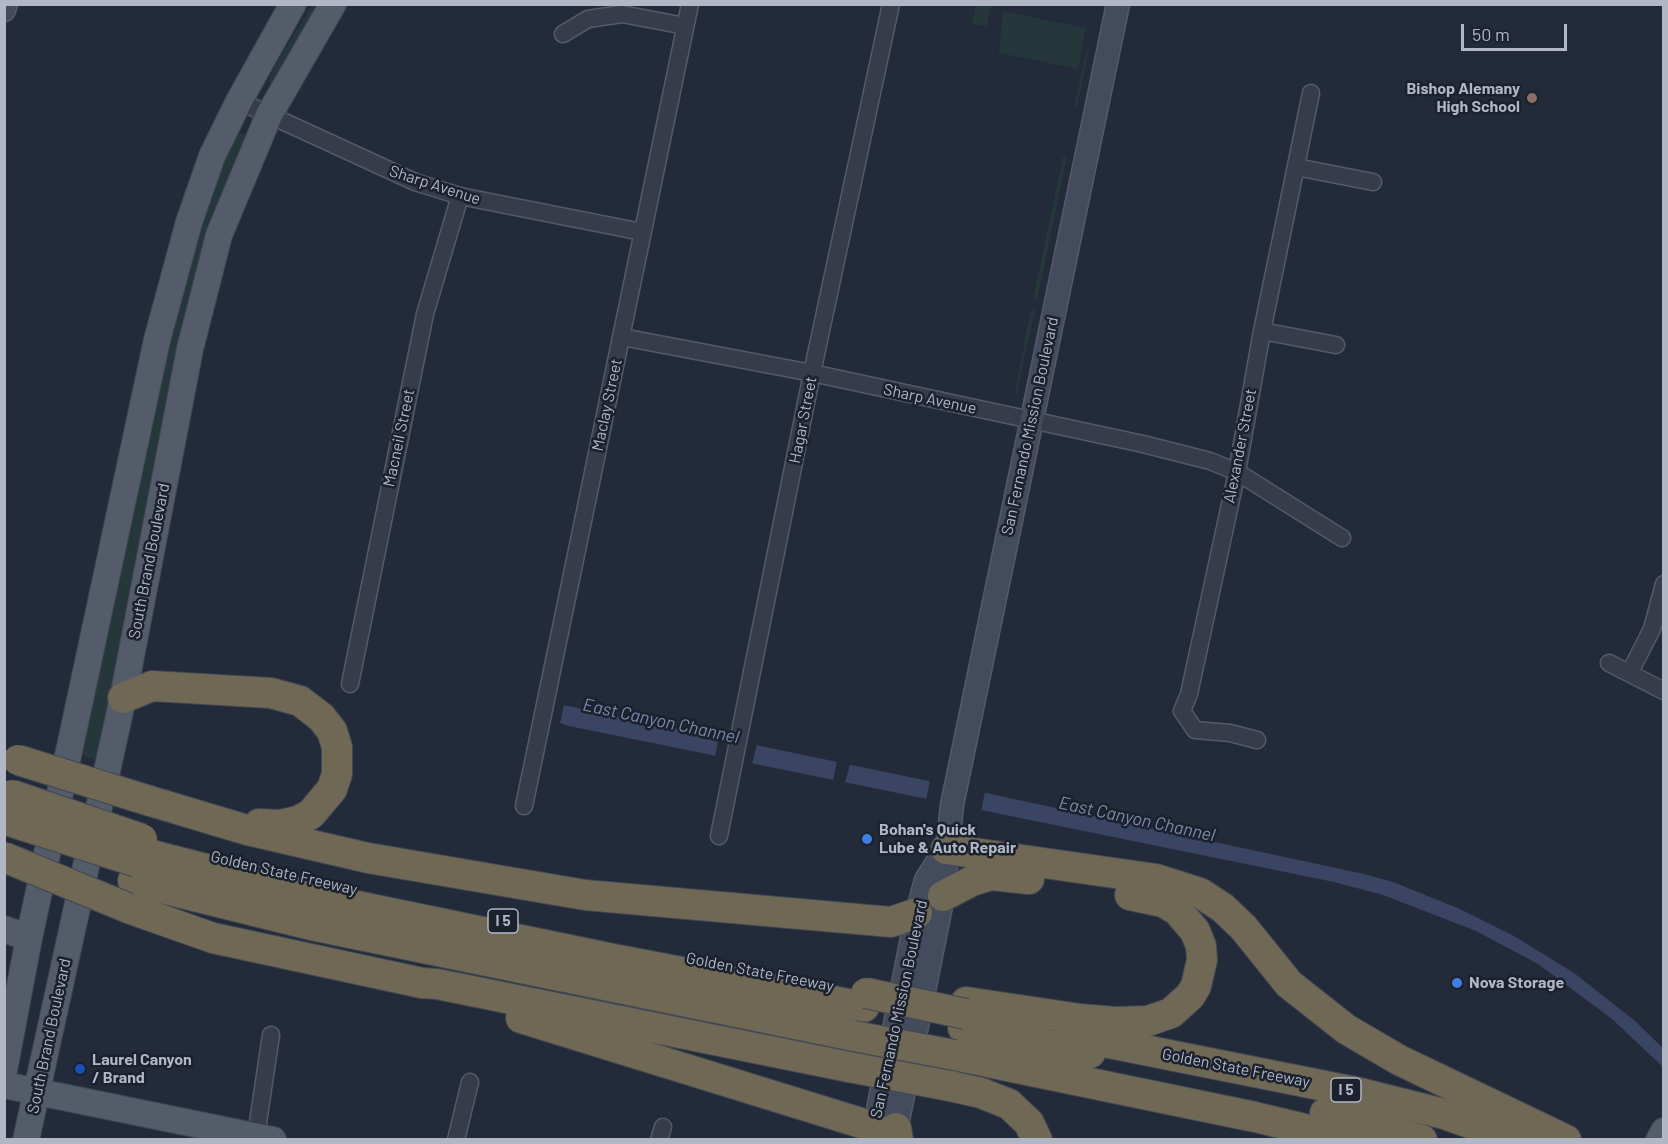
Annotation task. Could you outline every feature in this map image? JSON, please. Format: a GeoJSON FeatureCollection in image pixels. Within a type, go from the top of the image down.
{"type":"FeatureCollection","features":[{"type":"Feature","properties":{"kind":"highway"},"geometry":{"type":"LineString","coordinates":[[123,698],[152,686],[271,693],[300,701],[321,717],[332,731],[337,747],[337,774],[324,801],[311,814],[298,821],[280,825],[206,816]]}},
{"type":"Feature","properties":{"kind":"highway"},"geometry":{"type":"LineString","coordinates":[[11,758],[247,830],[368,858],[585,895],[891,922],[917,913]]}},
{"type":"Feature","properties":{"kind":"highway","name":"Golden State Freeway"},"geometry":{"type":"LineString","coordinates":[[6,812],[136,868],[311,925],[854,1036],[962,1025],[1105,1086],[1351,1140]]}},
{"type":"Feature","properties":{"kind":"highway","name":"Golden State Freeway"},"geometry":{"type":"LineString","coordinates":[[6,812],[136,868],[308,881],[865,1000],[962,1025],[1360,1093],[1444,1114],[1518,1140]]}},
{"type":"Feature","properties":{"kind":"highway"},"geometry":{"type":"LineString","coordinates":[[946,849],[1156,879],[1200,893],[1223,908],[1243,927],[1288,984],[1346,1029],[1399,1060],[1566,1140]]}},
{"type":"Feature","properties":{"kind":"highway"},"geometry":{"type":"LineString","coordinates":[[4,857],[136,868],[213,938],[422,983],[449,986],[981,1093],[1009,1104],[1029,1123],[1037,1140]]}},
{"type":"Feature","properties":{"kind":"highway"},"geometry":{"type":"LineString","coordinates":[[944,896],[972,880],[991,875],[1148,897],[1177,910],[1195,931],[1201,946],[1201,973],[1190,996],[1171,1013],[1148,1021],[1080,1019],[962,1025]]}},
{"type":"Feature","properties":{"kind":"highway"},"geometry":{"type":"LineString","coordinates":[[422,983],[527,1020],[887,1135]]}},
{"type":"Feature","properties":{"kind":"highway"},"geometry":{"type":"LineString","coordinates":[[962,1025],[1240,1081],[1430,1125],[1470,1140]]}},
{"type":"Feature","properties":{"kind":"highway"},"geometry":{"type":"LineString","coordinates":[[1105,1086],[1142,1075],[1306,1108],[1422,1140]]}},
{"type":"Feature","properties":{"kind":"main road"},"geometry":{"type":"LineString","coordinates":[[4,10],[6,4]]}},
{"type":"Feature","properties":{"kind":"main road"},"geometry":{"type":"LineString","coordinates":[[4,1070],[29,938],[157,340],[197,195],[238,101],[292,4]]}},
{"type":"Feature","properties":{"kind":"main road","name":"South Brand Boulevard"},"geometry":{"type":"LineString","coordinates":[[26,1140],[123,698],[190,349],[219,235],[269,115],[333,4]]}},
{"type":"Feature","properties":{"kind":"main road","name":"San Fernando Mission Boulevard"},"geometry":{"type":"LineString","coordinates":[[887,1135],[944,896],[946,849],[954,795],[1118,4]]}},
{"type":"Feature","properties":{"kind":"main road","name":"San Fernando Mission Boulevard"},"geometry":{"type":"LineString","coordinates":[[887,1135],[917,913],[926,880],[946,849]]}},
{"type":"Feature","properties":{"kind":"main road"},"geometry":{"type":"LineString","coordinates":[[4,929],[29,938]]}},
{"type":"Feature","properties":{"kind":"main road"},"geometry":{"type":"LineString","coordinates":[[4,1085],[265,1138]]}},
{"type":"Feature","properties":{"kind":"main road"},"geometry":{"type":"LineString","coordinates":[[1659,1140],[1664,1131]]}},
{"type":"Feature","properties":{"kind":"street","name":"Maclay Street"},"geometry":{"type":"LineString","coordinates":[[524,806],[690,4]]}},
{"type":"Feature","properties":{"kind":"street","name":"Hagar Street"},"geometry":{"type":"LineString","coordinates":[[719,836],[812,373],[891,4]]}},
{"type":"Feature","properties":{"kind":"street"},"geometry":{"type":"LineString","coordinates":[[563,34],[588,19],[622,14],[685,26]]}},
{"type":"Feature","properties":{"kind":"street","name":"Alexander Street"},"geometry":{"type":"LineString","coordinates":[[1257,740],[1230,733],[1195,730],[1182,711],[1189,694],[1236,472],[1262,331],[1311,93]]}},
{"type":"Feature","properties":{"kind":"street","name":"Sharp Avenue"},"geometry":{"type":"LineString","coordinates":[[238,101],[377,166],[460,196],[642,232]]}},
{"type":"Feature","properties":{"kind":"street"},"geometry":{"type":"LineString","coordinates":[[1296,167],[1373,182]]}},
{"type":"Feature","properties":{"kind":"street","name":"Macneil Street"},"geometry":{"type":"LineString","coordinates":[[350,684],[425,314],[460,196]]}},
{"type":"Feature","properties":{"kind":"street"},"geometry":{"type":"LineString","coordinates":[[1262,331],[1336,345]]}},
{"type":"Feature","properties":{"kind":"street","name":"Sharp Avenue"},"geometry":{"type":"LineString","coordinates":[[622,337],[812,373],[1143,444],[1210,461],[1236,472],[1342,538]]}},
{"type":"Feature","properties":{"kind":"street"},"geometry":{"type":"LineString","coordinates":[[1630,672],[1652,629],[1664,584]]}},
{"type":"Feature","properties":{"kind":"street"},"geometry":{"type":"LineString","coordinates":[[1609,663],[1630,672],[1664,692]]}},
{"type":"Feature","properties":{"kind":"street"},"geometry":{"type":"LineString","coordinates":[[265,1138],[271,1035]]}},
{"type":"Feature","properties":{"kind":"street"},"geometry":{"type":"LineString","coordinates":[[456,1140],[470,1082]]}},
{"type":"Feature","properties":{"kind":"shaded area"},"geometry":{"type":"Polygon","coordinates":[[[312,5],[322,5],[274,84],[268,82],[276,64],[312,5]]]}},
{"type":"Feature","properties":{"kind":"shaded area"},"geometry":{"type":"Polygon","coordinates":[[[976,5],[991,5],[987,26],[972,24],[976,5]]]}},
{"type":"Feature","properties":{"kind":"shaded area"},"geometry":{"type":"Polygon","coordinates":[[[1003,11],[1086,28],[1078,69],[999,53],[1003,11]]]}},
{"type":"Feature","properties":{"kind":"shaded area"},"geometry":{"type":"Polygon","coordinates":[[[1087,49],[1089,49],[1077,106],[1074,106],[1087,49]]]}},
{"type":"Feature","properties":{"kind":"shaded area"},"geometry":{"type":"Polygon","coordinates":[[[241,133],[248,136],[179,356],[135,568],[99,761],[85,757],[82,752],[166,335],[208,190],[235,138],[241,133]]]}},
{"type":"Feature","properties":{"kind":"shaded area"},"geometry":{"type":"Polygon","coordinates":[[[1063,157],[1067,157],[1037,300],[1033,300],[1063,157]]]}},
{"type":"Feature","properties":{"kind":"shaded area"},"geometry":{"type":"Polygon","coordinates":[[[1031,310],[1035,310],[1016,396],[1015,391],[1031,310]]]}},
{"type":"Feature","properties":{"kind":"water"},"geometry":{"type":"Polygon","coordinates":[[[564,705],[986,793],[1393,882],[1460,909],[1514,936],[1574,973],[1634,1020],[1663,1048],[1663,1067],[1612,1019],[1538,964],[1476,931],[1383,895],[1334,882],[569,726],[560,723],[564,705]]]}},
{"type":"Feature","properties":{"kind":"pier"},"geometry":{"type":"Polygon","coordinates":[[[719,737],[757,744],[752,764],[715,756],[719,737]]]}},
{"type":"Feature","properties":{"kind":"pier"},"geometry":{"type":"Polygon","coordinates":[[[837,761],[850,764],[845,783],[833,781],[837,761]]]}},
{"type":"Feature","properties":{"kind":"pier"},"geometry":{"type":"Polygon","coordinates":[[[930,780],[985,792],[981,811],[926,800],[930,780]]]}},
{"type":"Feature","properties":{"kind":"place","name":"Bishop Alemany High School"},"geometry":{"type":"Point","coordinates":[1532,98]}},
{"type":"Feature","properties":{"kind":"place","name":"Bohan's Quick Lube & Auto Repair"},"geometry":{"type":"Point","coordinates":[867,839]}},
{"type":"Feature","properties":{"kind":"place","name":"Nova Storage"},"geometry":{"type":"Point","coordinates":[1457,983]}},
{"type":"Feature","properties":{"kind":"place","name":"Laurel Canyon / Brand"},"geometry":{"type":"Point","coordinates":[80,1069]}},
{"type":"Feature","properties":{"kind":"water label","name":"East Canyon Channel"},"geometry":{"type":"Point","coordinates":[661,721]}},
{"type":"Feature","properties":{"kind":"water label","name":"East Canyon Channel"},"geometry":{"type":"Point","coordinates":[1137,819]}}]}
